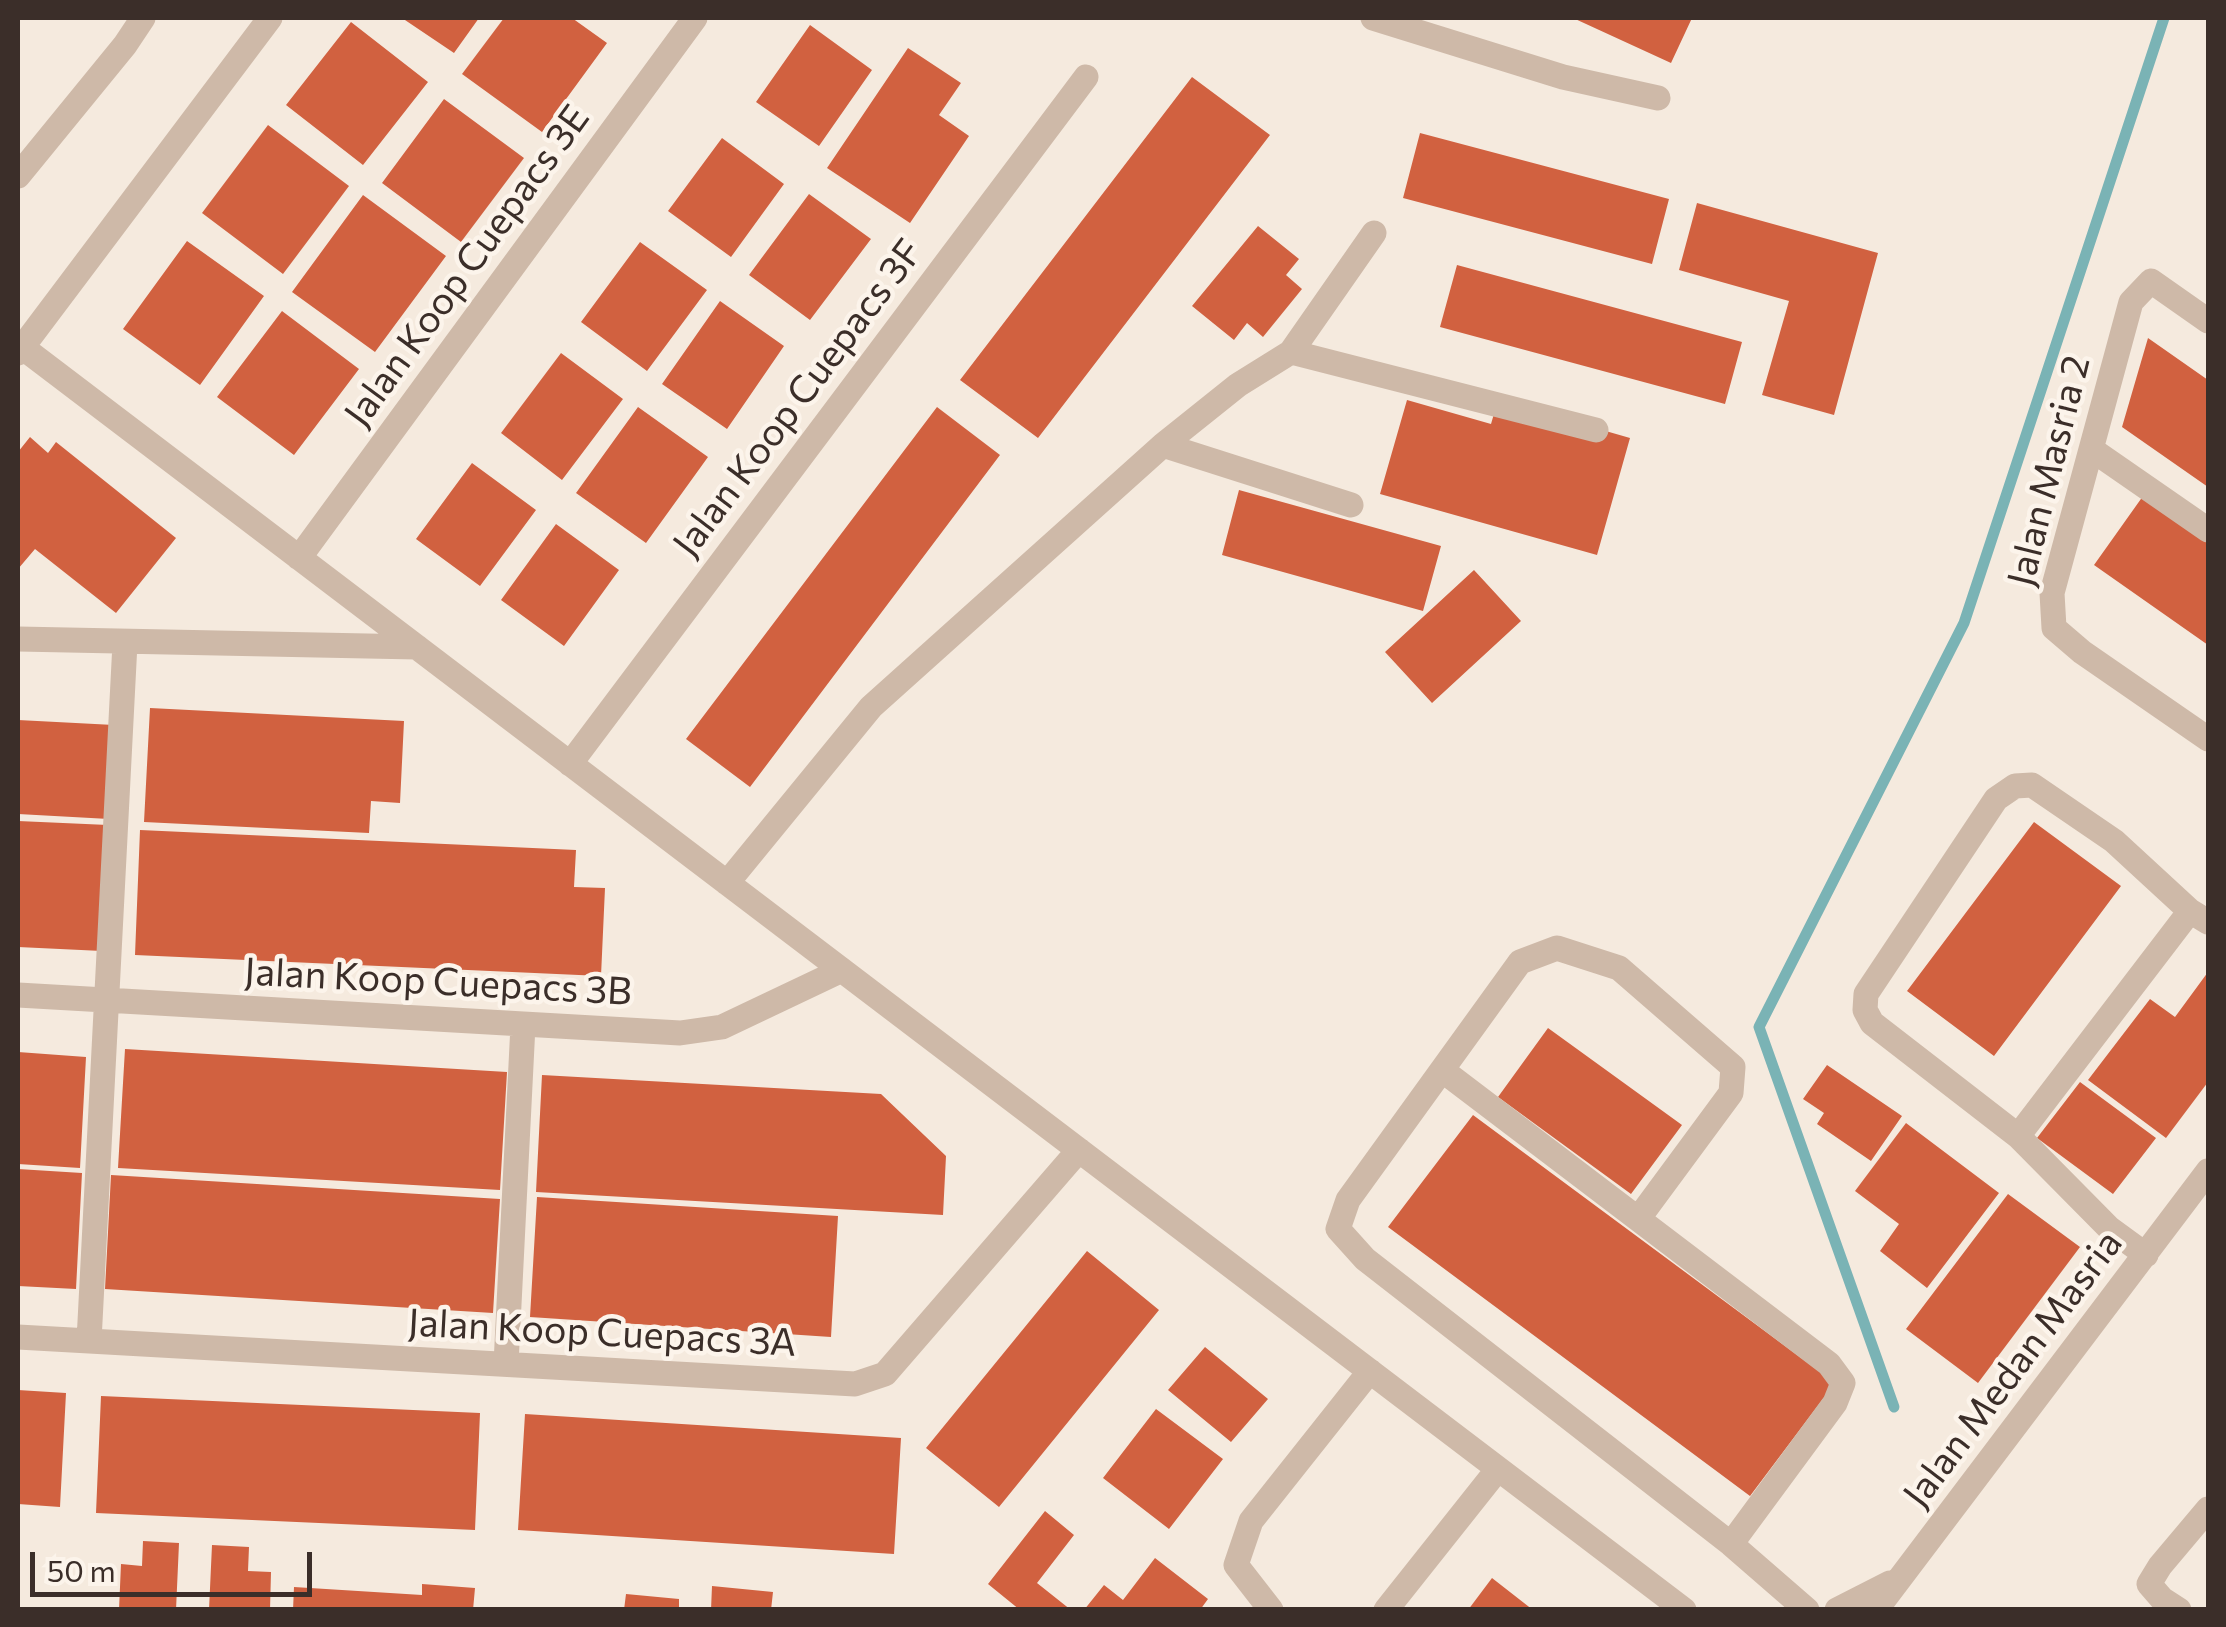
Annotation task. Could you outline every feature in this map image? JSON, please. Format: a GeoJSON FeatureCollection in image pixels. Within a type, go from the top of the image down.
{"type":"FeatureCollection","features":[{"type":"Feature","properties":{"kind":"street"},"geometry":{"type":"LineString","coordinates":[[18,176],[125,46],[143,18]]}},
{"type":"Feature","properties":{"kind":"street"},"geometry":{"type":"LineString","coordinates":[[270,18],[19,348],[1684,1610]]}},
{"type":"Feature","properties":{"kind":"street","name":"Jalan Koop Cuepacs 3E"},"geometry":{"type":"LineString","coordinates":[[300,558],[695,18]]}},
{"type":"Feature","properties":{"kind":"street"},"geometry":{"type":"LineString","coordinates":[[1373,18],[1563,77],[1658,98]]}},
{"type":"Feature","properties":{"kind":"street","name":"Jalan Koop Cuepacs 3F"},"geometry":{"type":"LineString","coordinates":[[570,764],[1086,78]]}},
{"type":"Feature","properties":{"kind":"street"},"geometry":{"type":"LineString","coordinates":[[727,882],[870,707],[1163,446],[1238,385],[1291,352],[1374,232]]}},
{"type":"Feature","properties":{"kind":"street","name":"Jalan Masria 2"},"geometry":{"type":"LineString","coordinates":[[2208,322],[2150,282],[2131,302],[2052,594],[2054,628],[2082,652],[2208,739]]}},
{"type":"Feature","properties":{"kind":"street"},"geometry":{"type":"LineString","coordinates":[[1291,352],[1596,430]]}},
{"type":"Feature","properties":{"kind":"street"},"geometry":{"type":"LineString","coordinates":[[1163,446],[1351,504]]}},
{"type":"Feature","properties":{"kind":"street"},"geometry":{"type":"LineString","coordinates":[[2091,449],[2208,530]]}},
{"type":"Feature","properties":{"kind":"street"},"geometry":{"type":"LineString","coordinates":[[18,639],[416,647]]}},
{"type":"Feature","properties":{"kind":"street"},"geometry":{"type":"LineString","coordinates":[[89,1341],[125,643]]}},
{"type":"Feature","properties":{"kind":"street"},"geometry":{"type":"LineString","coordinates":[[2018,1136],[2199,916],[2114,840],[2032,785],[2015,786],[1996,798],[1866,994],[1865,1010],[1872,1022],[2018,1136],[2109,1228],[2146,1255]]}},
{"type":"Feature","properties":{"kind":"street"},"geometry":{"type":"LineString","coordinates":[[1638,1219],[1731,1093],[1733,1068],[1619,968],[1557,948],[1520,962],[1348,1200],[1338,1229],[1365,1259],[1730,1544],[1806,1610]]}},
{"type":"Feature","properties":{"kind":"street","name":"Jalan Koop Cuepacs 3B"},"geometry":{"type":"LineString","coordinates":[[18,995],[680,1033],[722,1027],[842,970]]}},
{"type":"Feature","properties":{"kind":"street"},"geometry":{"type":"LineString","coordinates":[[506,1364],[523,1024]]}},
{"type":"Feature","properties":{"kind":"street"},"geometry":{"type":"LineString","coordinates":[[1442,1070],[1829,1364],[1842,1383],[1836,1403],[1730,1544]]}},
{"type":"Feature","properties":{"kind":"street","name":"Jalan Koop Cuepacs 3A"},"geometry":{"type":"LineString","coordinates":[[18,1336],[855,1384],[886,1374],[1079,1150]]}},
{"type":"Feature","properties":{"kind":"street","name":"Jalan Medan Masria"},"geometry":{"type":"LineString","coordinates":[[1876,1610],[2208,1171]]}},
{"type":"Feature","properties":{"kind":"street"},"geometry":{"type":"LineString","coordinates":[[1271,1610],[1236,1566],[1251,1521],[1370,1371]]}},
{"type":"Feature","properties":{"kind":"street"},"geometry":{"type":"LineString","coordinates":[[1386,1610],[1498,1469]]}},
{"type":"Feature","properties":{"kind":"street"},"geometry":{"type":"LineString","coordinates":[[2179,1610],[2162,1600],[2150,1584],[2160,1566],[2208,1509]]}},
{"type":"Feature","properties":{"kind":"street"},"geometry":{"type":"LineString","coordinates":[[1837,1610],[1878,1591],[1906,1572]]}},
{"type":"Feature","properties":{"kind":"building"},"geometry":{"type":"Polygon","coordinates":[[[402,18],[479,18],[454,53],[402,18]]]}},
{"type":"Feature","properties":{"kind":"building"},"geometry":{"type":"Polygon","coordinates":[[[504,18],[572,18],[607,43],[542,132],[462,74],[504,18]]]}},
{"type":"Feature","properties":{"kind":"building"},"geometry":{"type":"Polygon","coordinates":[[[1573,18],[1692,18],[1671,63],[1573,18]]]}},
{"type":"Feature","properties":{"kind":"building"},"geometry":{"type":"Polygon","coordinates":[[[351,22],[428,82],[363,165],[286,105],[351,22]]]}},
{"type":"Feature","properties":{"kind":"building"},"geometry":{"type":"Polygon","coordinates":[[[810,25],[872,70],[819,146],[756,102],[810,25]]]}},
{"type":"Feature","properties":{"kind":"building"},"geometry":{"type":"Polygon","coordinates":[[[908,48],[961,83],[939,115],[969,136],[910,223],[827,168],[908,48]]]}},
{"type":"Feature","properties":{"kind":"building"},"geometry":{"type":"Polygon","coordinates":[[[1192,77],[1270,135],[1038,438],[960,380],[1192,77]]]}},
{"type":"Feature","properties":{"kind":"building"},"geometry":{"type":"Polygon","coordinates":[[[444,99],[524,158],[461,242],[382,183],[444,99]]]}},
{"type":"Feature","properties":{"kind":"building"},"geometry":{"type":"Polygon","coordinates":[[[268,125],[349,186],[283,274],[202,213],[268,125]]]}},
{"type":"Feature","properties":{"kind":"building"},"geometry":{"type":"Polygon","coordinates":[[[1420,133],[1669,199],[1652,264],[1403,198],[1420,133]]]}},
{"type":"Feature","properties":{"kind":"building"},"geometry":{"type":"Polygon","coordinates":[[[722,138],[784,184],[731,257],[668,211],[722,138]]]}},
{"type":"Feature","properties":{"kind":"building"},"geometry":{"type":"Polygon","coordinates":[[[809,194],[871,239],[810,320],[749,275],[809,194]]]}},
{"type":"Feature","properties":{"kind":"building"},"geometry":{"type":"Polygon","coordinates":[[[363,195],[446,256],[375,352],[292,292],[363,195]]]}},
{"type":"Feature","properties":{"kind":"building"},"geometry":{"type":"Polygon","coordinates":[[[1697,203],[1878,253],[1834,415],[1762,395],[1789,301],[1679,270],[1697,203]]]}},
{"type":"Feature","properties":{"kind":"building"},"geometry":{"type":"Polygon","coordinates":[[[1258,226],[1299,259],[1286,275],[1302,289],[1263,337],[1247,323],[1234,340],[1192,306],[1258,226]]]}},
{"type":"Feature","properties":{"kind":"building"},"geometry":{"type":"Polygon","coordinates":[[[187,241],[264,296],[200,385],[123,329],[187,241]]]}},
{"type":"Feature","properties":{"kind":"building"},"geometry":{"type":"Polygon","coordinates":[[[640,242],[707,290],[647,371],[581,322],[640,242]]]}},
{"type":"Feature","properties":{"kind":"building"},"geometry":{"type":"Polygon","coordinates":[[[1457,265],[1742,342],[1725,404],[1440,327],[1457,265]]]}},
{"type":"Feature","properties":{"kind":"building"},"geometry":{"type":"Polygon","coordinates":[[[720,301],[784,346],[727,429],[662,384],[720,301]]]}},
{"type":"Feature","properties":{"kind":"building"},"geometry":{"type":"Polygon","coordinates":[[[282,311],[359,369],[294,455],[217,397],[282,311]]]}},
{"type":"Feature","properties":{"kind":"building"},"geometry":{"type":"Polygon","coordinates":[[[2148,338],[2208,380],[2208,487],[2122,427],[2148,338]]]}},
{"type":"Feature","properties":{"kind":"building"},"geometry":{"type":"Polygon","coordinates":[[[561,353],[623,399],[562,480],[501,433],[561,353]]]}},
{"type":"Feature","properties":{"kind":"building"},"geometry":{"type":"Polygon","coordinates":[[[1407,400],[1491,424],[1498,400],[1630,438],[1597,555],[1380,494],[1407,400]]]}},
{"type":"Feature","properties":{"kind":"building"},"geometry":{"type":"Polygon","coordinates":[[[638,407],[708,457],[646,543],[576,493],[638,407]]]}},
{"type":"Feature","properties":{"kind":"building"},"geometry":{"type":"Polygon","coordinates":[[[937,407],[1000,455],[750,787],[686,739],[937,407]]]}},
{"type":"Feature","properties":{"kind":"building"},"geometry":{"type":"Polygon","coordinates":[[[30,437],[48,453],[56,442],[176,538],[116,613],[35,549],[18,569],[18,452],[30,437]]]}},
{"type":"Feature","properties":{"kind":"building"},"geometry":{"type":"Polygon","coordinates":[[[472,463],[536,510],[480,586],[416,539],[472,463]]]}},
{"type":"Feature","properties":{"kind":"building"},"geometry":{"type":"Polygon","coordinates":[[[2148,489],[2208,531],[2208,645],[2094,565],[2148,489]]]}},
{"type":"Feature","properties":{"kind":"building"},"geometry":{"type":"Polygon","coordinates":[[[1239,490],[1441,546],[1423,611],[1222,555],[1239,490]]]}},
{"type":"Feature","properties":{"kind":"building"},"geometry":{"type":"Polygon","coordinates":[[[556,524],[619,570],[564,646],[501,600],[556,524]]]}},
{"type":"Feature","properties":{"kind":"building"},"geometry":{"type":"Polygon","coordinates":[[[1474,570],[1521,621],[1432,703],[1385,652],[1474,570]]]}},
{"type":"Feature","properties":{"kind":"building"},"geometry":{"type":"Polygon","coordinates":[[[150,708],[404,721],[400,803],[371,801],[369,833],[144,822],[150,708]]]}},
{"type":"Feature","properties":{"kind":"building"},"geometry":{"type":"Polygon","coordinates":[[[18,720],[114,725],[109,819],[18,814],[18,720]]]}},
{"type":"Feature","properties":{"kind":"building"},"geometry":{"type":"Polygon","coordinates":[[[18,821],[108,825],[102,951],[18,947],[18,821]]]}},
{"type":"Feature","properties":{"kind":"building"},"geometry":{"type":"Polygon","coordinates":[[[2034,822],[2121,886],[1994,1056],[1907,991],[2034,822]]]}},
{"type":"Feature","properties":{"kind":"building"},"geometry":{"type":"Polygon","coordinates":[[[140,830],[576,850],[574,887],[605,888],[601,976],[135,955],[140,830]]]}},
{"type":"Feature","properties":{"kind":"building"},"geometry":{"type":"Polygon","coordinates":[[[2208,972],[2208,1082],[2166,1138],[2088,1080],[2150,999],[2175,1017],[2208,972]]]}},
{"type":"Feature","properties":{"kind":"building"},"geometry":{"type":"Polygon","coordinates":[[[1548,1028],[1682,1125],[1631,1194],[1498,1097],[1548,1028]]]}},
{"type":"Feature","properties":{"kind":"building"},"geometry":{"type":"Polygon","coordinates":[[[125,1049],[507,1072],[500,1190],[118,1168],[125,1049]]]}},
{"type":"Feature","properties":{"kind":"building"},"geometry":{"type":"Polygon","coordinates":[[[18,1052],[86,1057],[80,1168],[18,1164],[18,1052]]]}},
{"type":"Feature","properties":{"kind":"building"},"geometry":{"type":"Polygon","coordinates":[[[1827,1065],[1902,1116],[1871,1161],[1817,1124],[1824,1113],[1803,1099],[1827,1065]]]}},
{"type":"Feature","properties":{"kind":"building"},"geometry":{"type":"Polygon","coordinates":[[[542,1075],[881,1094],[946,1156],[943,1215],[536,1192],[542,1075]]]}},
{"type":"Feature","properties":{"kind":"building"},"geometry":{"type":"Polygon","coordinates":[[[2080,1082],[2156,1138],[2113,1194],[2037,1138],[2080,1082]]]}},
{"type":"Feature","properties":{"kind":"building"},"geometry":{"type":"Polygon","coordinates":[[[1473,1115],[1835,1383],[1750,1496],[1388,1227],[1473,1115]]]}},
{"type":"Feature","properties":{"kind":"building"},"geometry":{"type":"Polygon","coordinates":[[[1906,1123],[1999,1193],[1927,1288],[1880,1251],[1899,1224],[1855,1191],[1906,1123]]]}},
{"type":"Feature","properties":{"kind":"building"},"geometry":{"type":"Polygon","coordinates":[[[18,1169],[82,1173],[76,1289],[18,1286],[18,1169]]]}},
{"type":"Feature","properties":{"kind":"building"},"geometry":{"type":"Polygon","coordinates":[[[111,1175],[500,1199],[493,1313],[105,1289],[111,1175]]]}},
{"type":"Feature","properties":{"kind":"building"},"geometry":{"type":"Polygon","coordinates":[[[2008,1194],[2080,1247],[1978,1383],[1906,1329],[2008,1194]]]}},
{"type":"Feature","properties":{"kind":"building"},"geometry":{"type":"Polygon","coordinates":[[[537,1197],[838,1216],[831,1337],[530,1317],[537,1197]]]}},
{"type":"Feature","properties":{"kind":"building"},"geometry":{"type":"Polygon","coordinates":[[[1087,1251],[1159,1310],[999,1507],[926,1448],[1087,1251]]]}},
{"type":"Feature","properties":{"kind":"building"},"geometry":{"type":"Polygon","coordinates":[[[1205,1347],[1268,1399],[1231,1442],[1168,1390],[1205,1347]]]}},
{"type":"Feature","properties":{"kind":"building"},"geometry":{"type":"Polygon","coordinates":[[[18,1390],[66,1393],[60,1507],[18,1504],[18,1390]]]}},
{"type":"Feature","properties":{"kind":"building"},"geometry":{"type":"Polygon","coordinates":[[[101,1396],[480,1413],[475,1530],[96,1513],[101,1396]]]}},
{"type":"Feature","properties":{"kind":"building"},"geometry":{"type":"Polygon","coordinates":[[[1156,1409],[1223,1459],[1169,1529],[1103,1478],[1156,1409]]]}},
{"type":"Feature","properties":{"kind":"building"},"geometry":{"type":"Polygon","coordinates":[[[525,1414],[901,1438],[894,1554],[518,1530],[525,1414]]]}},
{"type":"Feature","properties":{"kind":"building"},"geometry":{"type":"Polygon","coordinates":[[[1045,1511],[1074,1535],[1037,1583],[1071,1610],[1020,1610],[988,1584],[1045,1511]]]}},
{"type":"Feature","properties":{"kind":"building"},"geometry":{"type":"Polygon","coordinates":[[[143,1541],[179,1543],[176,1610],[119,1610],[121,1564],[142,1566],[143,1541]]]}},
{"type":"Feature","properties":{"kind":"building"},"geometry":{"type":"Polygon","coordinates":[[[212,1545],[249,1547],[248,1571],[271,1572],[270,1610],[209,1610],[212,1545]]]}},
{"type":"Feature","properties":{"kind":"building"},"geometry":{"type":"Polygon","coordinates":[[[1155,1558],[1208,1599],[1200,1610],[1084,1610],[1104,1585],[1123,1600],[1155,1558]]]}},
{"type":"Feature","properties":{"kind":"building"},"geometry":{"type":"Polygon","coordinates":[[[1492,1578],[1533,1610],[1468,1610],[1492,1578]]]}},
{"type":"Feature","properties":{"kind":"building"},"geometry":{"type":"Polygon","coordinates":[[[422,1584],[475,1588],[473,1610],[293,1610],[294,1587],[422,1595],[422,1584]]]}},
{"type":"Feature","properties":{"kind":"building"},"geometry":{"type":"Polygon","coordinates":[[[712,1586],[773,1592],[771,1610],[711,1610],[712,1586]]]}},
{"type":"Feature","properties":{"kind":"building"},"geometry":{"type":"Polygon","coordinates":[[[626,1594],[679,1599],[679,1610],[624,1610],[626,1594]]]}},
{"type":"Feature","properties":{"kind":"waterway"},"geometry":{"type":"LineString","coordinates":[[1894,1407],[1759,1027],[1964,623],[2164,18]]}}]}
